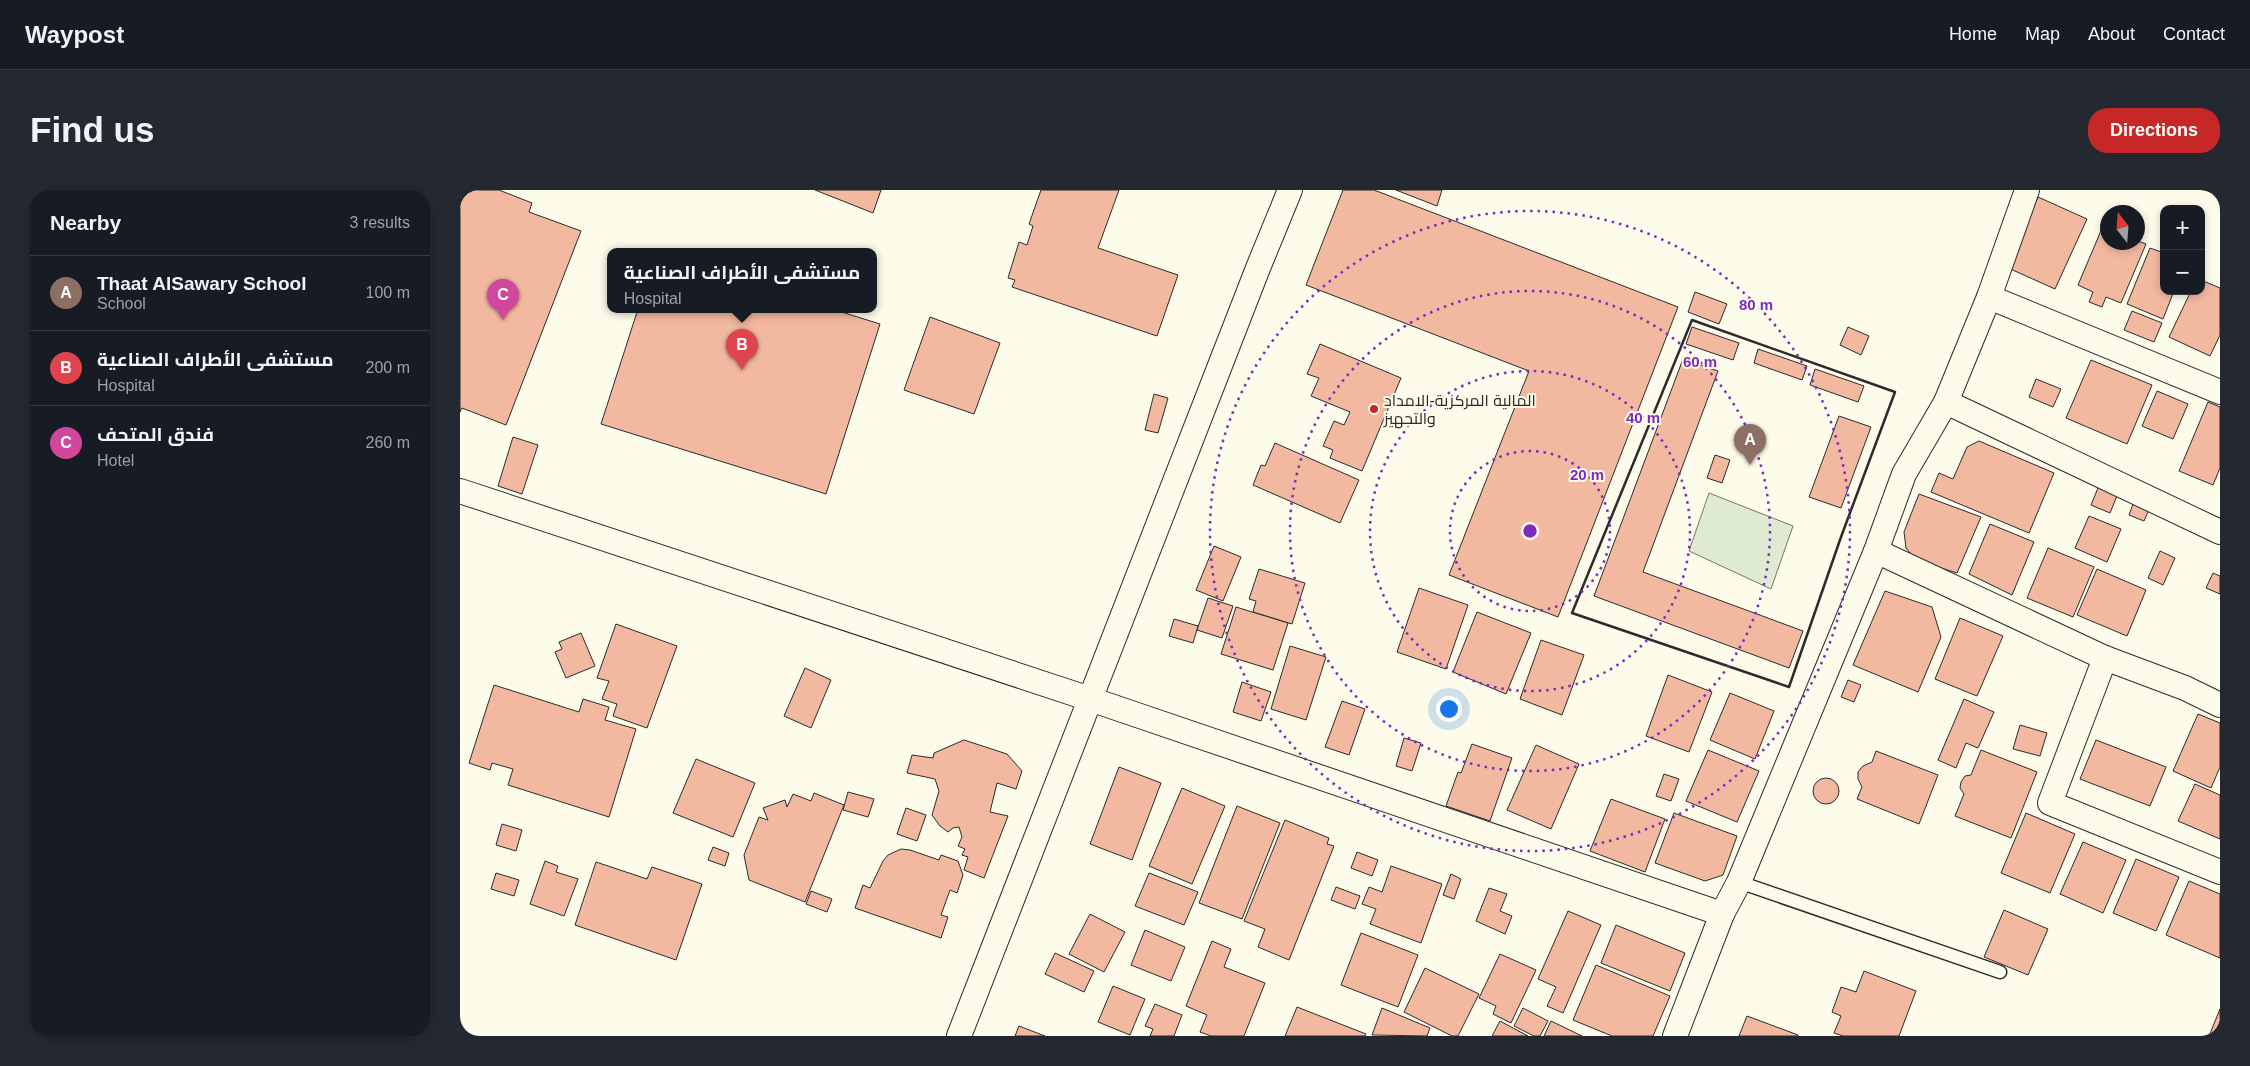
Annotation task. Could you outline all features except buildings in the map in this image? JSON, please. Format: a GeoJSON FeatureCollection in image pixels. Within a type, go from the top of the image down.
{"type":"FeatureCollection","features":[{"type":"Feature","properties":{"kind":"street"},"geometry":{"type":"LineString","coordinates":[[959,1036],[1290,190]]}},
{"type":"Feature","properties":{"kind":"street"},"geometry":{"type":"LineString","coordinates":[[1675,1036],[1722,914],[1740,882],[1876,551],[1904,474],[1946,402],[1989,297],[2027,190]]}},
{"type":"Feature","properties":{"kind":"street"},"geometry":{"type":"LineString","coordinates":[[1989,297],[2220,392]]}},
{"type":"Feature","properties":{"kind":"street"},"geometry":{"type":"LineString","coordinates":[[1946,402],[2220,532]]}},
{"type":"Feature","properties":{"kind":"street"},"geometry":{"type":"LineString","coordinates":[[460,491],[1090,699],[1722,914]]}},
{"type":"Feature","properties":{"kind":"street"},"geometry":{"type":"LineString","coordinates":[[1876,551],[2104,658],[2184,688],[2220,705]]}},
{"type":"Feature","properties":{"kind":"street"},"geometry":{"type":"LineString","coordinates":[[2104,658],[2050,803],[2220,872]]}},
{"type":"Feature","properties":{"kind":"lane"},"geometry":{"type":"LineString","coordinates":[[1740,882],[2000,972]]}},
{"type":"Feature","properties":{"kind":"green space"},"geometry":{"type":"Polygon","coordinates":[[[1709,493],[1793,526],[1771,589],[1689,551],[1709,493]]]}},
{"type":"Feature","properties":{"kind":"wall"},"geometry":{"type":"LineString","coordinates":[[1692,320],[1895,392],[1841,537],[1789,687],[1572,613],[1692,320]]}},
{"type":"Feature","properties":{"kind":"place","name":"فندق المتحف"},"geometry":{"type":"Point","coordinates":[503,320]}},
{"type":"Feature","properties":{"kind":"place","name":"مستشفى الأطراف الصناعية"},"geometry":{"type":"Point","coordinates":[742,370]}},
{"type":"Feature","properties":{"kind":"place","name":"المالية المركزية-الامداد والتجهيز"},"geometry":{"type":"Point","coordinates":[1374,409]}},
{"type":"Feature","properties":{"kind":"place","name":"Thaat AlSawary School"},"geometry":{"type":"Point","coordinates":[1750,465]}}]}
